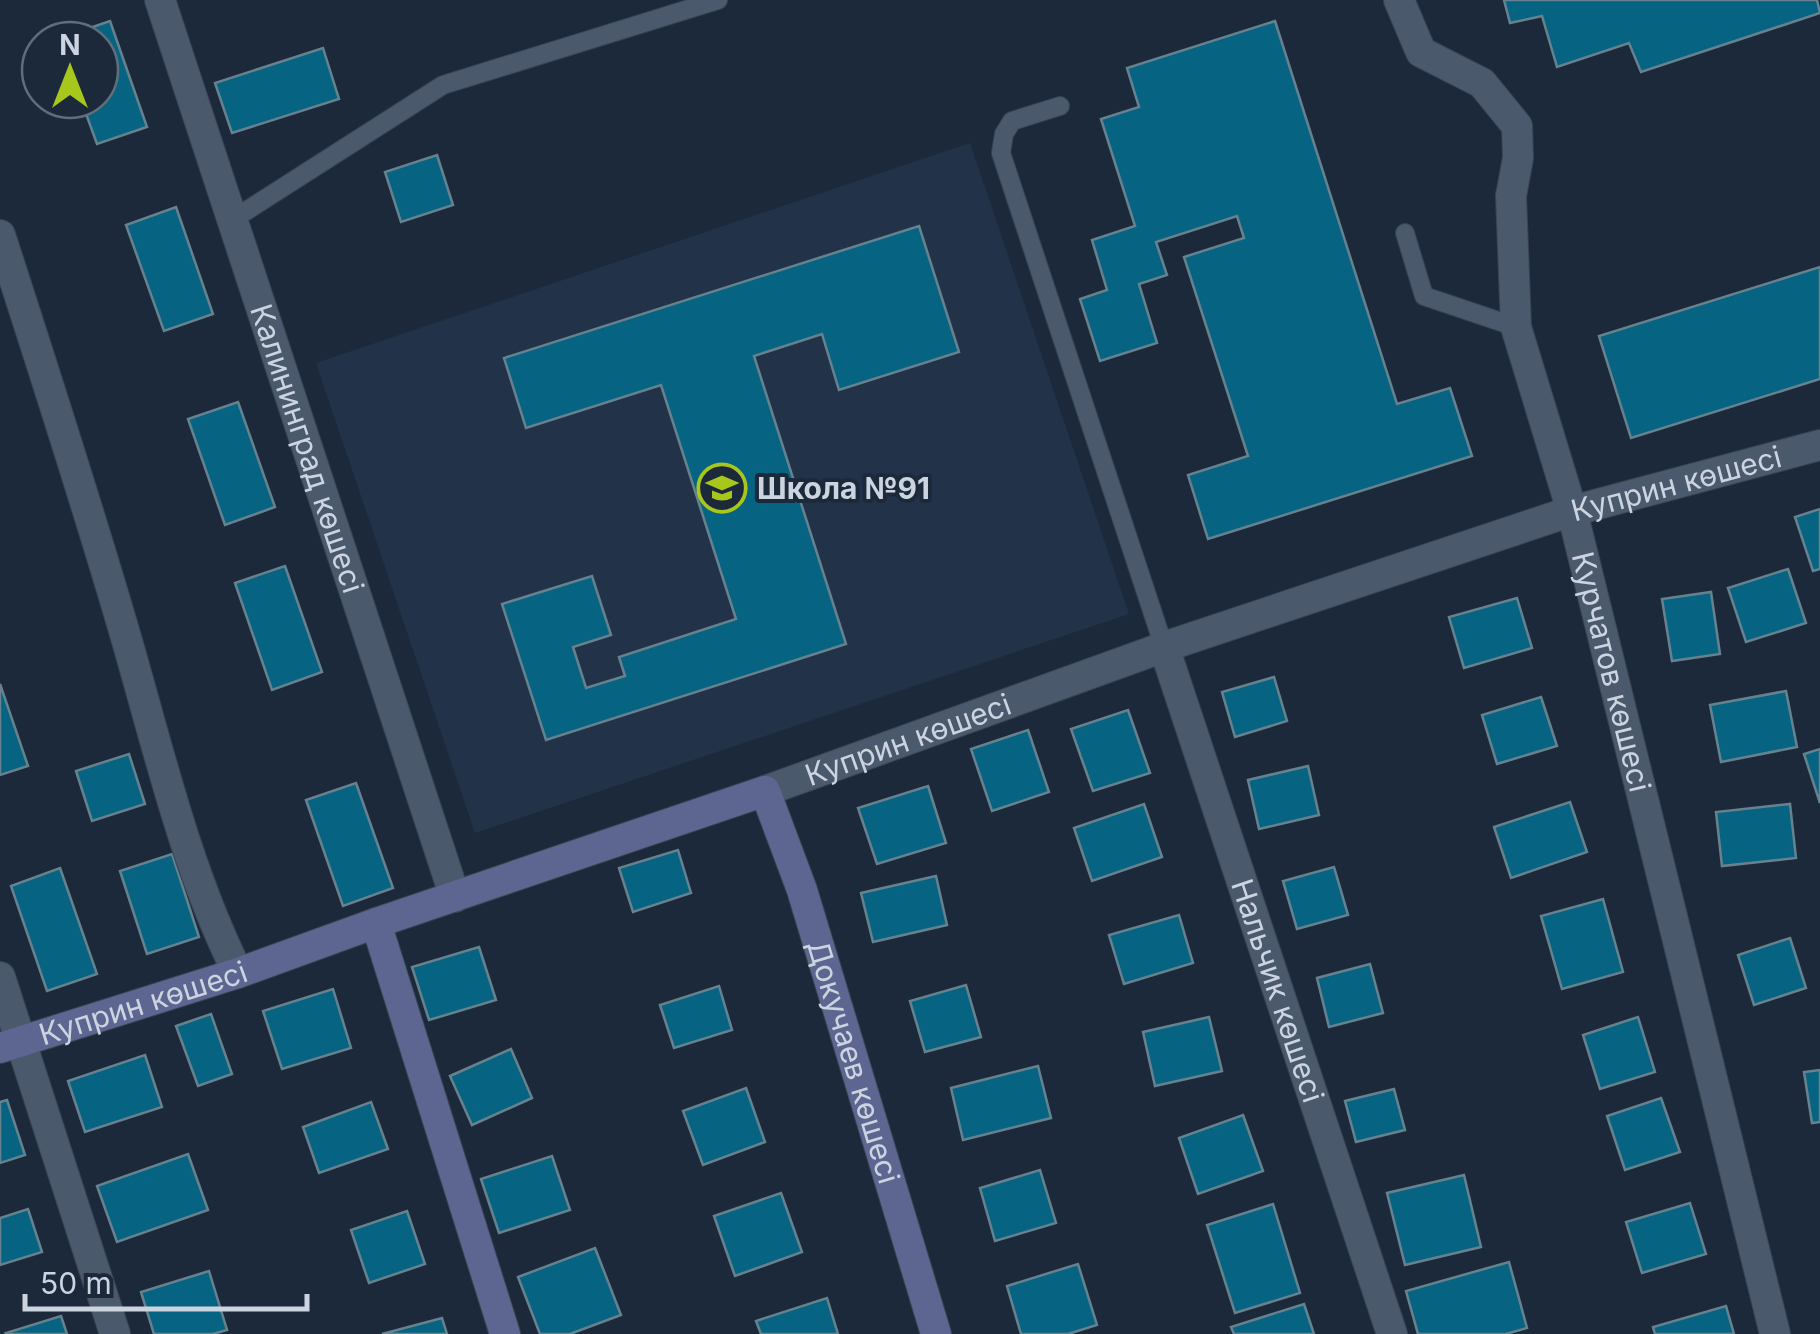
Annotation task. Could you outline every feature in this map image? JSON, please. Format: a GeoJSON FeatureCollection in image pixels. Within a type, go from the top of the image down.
{"type":"FeatureCollection","features":[{"type":"Feature","properties":{"kind":"street","name":"Калининград көшесі"},"geometry":{"type":"LineString","coordinates":[[160,0],[455,897]]}},
{"type":"Feature","properties":{"kind":"street","name":"Курчатов көшесі"},"geometry":{"type":"LineString","coordinates":[[1399,0],[1421,52],[1482,83],[1517,126],[1518,158],[1511,196],[1516,327],[1572,511],[1775,1334]]}},
{"type":"Feature","properties":{"kind":"street"},"geometry":{"type":"LineString","coordinates":[[0,235],[86,498],[180,827],[238,972]]}},
{"type":"Feature","properties":{"kind":"street","name":"Куприн көшесі"},"geometry":{"type":"LineString","coordinates":[[10,1044],[238,972],[765,792],[1164,647],[1572,511],[1820,444]]}},
{"type":"Feature","properties":{"kind":"street","name":"Нальчик көшесі"},"geometry":{"type":"LineString","coordinates":[[1164,647],[1392,1334]]}},
{"type":"Feature","properties":{"kind":"street","name":"Докучаев көшесі"},"geometry":{"type":"LineString","coordinates":[[765,792],[802,890],[936,1334]]}},
{"type":"Feature","properties":{"kind":"street"},"geometry":{"type":"LineString","coordinates":[[376,923],[506,1334]]}},
{"type":"Feature","properties":{"kind":"street"},"geometry":{"type":"LineString","coordinates":[[0,977],[10,1044],[116,1334]]}},
{"type":"Feature","properties":{"kind":"lane"},"geometry":{"type":"LineString","coordinates":[[232,220],[443,85],[718,0]]}},
{"type":"Feature","properties":{"kind":"lane"},"geometry":{"type":"LineString","coordinates":[[1060,106],[1012,121],[1004,134],[1001,153],[1164,647]]}},
{"type":"Feature","properties":{"kind":"lane"},"geometry":{"type":"LineString","coordinates":[[1404,233],[1424,296],[1516,327]]}},
{"type":"Feature","properties":{"kind":"shaded area","name":"Школа №91"},"geometry":{"type":"Polygon","coordinates":[[[970,143],[1129,614],[475,833],[316,363],[970,143]]]}},
{"type":"Feature","properties":{"kind":"building"},"geometry":{"type":"Polygon","coordinates":[[[1504,0],[1817,0],[1820,13],[1641,72],[1629,43],[1557,67],[1542,16],[1510,23],[1504,0]]]}},
{"type":"Feature","properties":{"kind":"building"},"geometry":{"type":"Polygon","coordinates":[[[1275,21],[1397,404],[1450,388],[1472,456],[1208,539],[1188,475],[1248,456],[1184,257],[1244,238],[1237,216],[1156,242],[1167,275],[1139,284],[1157,343],[1100,361],[1080,299],[1107,290],[1092,240],[1135,226],[1101,119],[1139,107],[1127,68],[1275,21]]]}},
{"type":"Feature","properties":{"kind":"building"},"geometry":{"type":"Polygon","coordinates":[[[323,48],[339,99],[232,133],[215,83],[323,48]]]}},
{"type":"Feature","properties":{"kind":"building"},"geometry":{"type":"Polygon","coordinates":[[[120,50],[147,127],[97,144],[88,120],[120,120],[120,50]]]}},
{"type":"Feature","properties":{"kind":"building"},"geometry":{"type":"Polygon","coordinates":[[[437,155],[453,205],[401,222],[385,172],[437,155]]]}},
{"type":"Feature","properties":{"kind":"building"},"geometry":{"type":"Polygon","coordinates":[[[176,207],[213,314],[164,331],[126,225],[176,207]]]}},
{"type":"Feature","properties":{"kind":"building"},"geometry":{"type":"Polygon","coordinates":[[[919,226],[959,352],[839,390],[822,334],[754,356],[846,644],[546,740],[502,604],[592,576],[611,635],[573,647],[586,688],[625,676],[619,657],[736,619],[661,385],[526,428],[504,358],[919,226]]]}},
{"type":"Feature","properties":{"kind":"building"},"geometry":{"type":"Polygon","coordinates":[[[1820,267],[1820,379],[1631,438],[1599,336],[1820,267]]]}},
{"type":"Feature","properties":{"kind":"building"},"geometry":{"type":"Polygon","coordinates":[[[238,402],[275,507],[225,525],[188,419],[238,402]]]}},
{"type":"Feature","properties":{"kind":"building"},"geometry":{"type":"Polygon","coordinates":[[[1820,509],[1820,569],[1813,571],[1795,517],[1820,509]]]}},
{"type":"Feature","properties":{"kind":"building"},"geometry":{"type":"Polygon","coordinates":[[[285,566],[322,672],[272,690],[235,583],[285,566]]]}},
{"type":"Feature","properties":{"kind":"building"},"geometry":{"type":"Polygon","coordinates":[[[1788,569],[1806,623],[1746,642],[1728,588],[1788,569]]]}},
{"type":"Feature","properties":{"kind":"building"},"geometry":{"type":"Polygon","coordinates":[[[1711,592],[1720,654],[1672,661],[1662,599],[1711,592]]]}},
{"type":"Feature","properties":{"kind":"building"},"geometry":{"type":"Polygon","coordinates":[[[1517,598],[1532,648],[1464,668],[1449,617],[1517,598]]]}},
{"type":"Feature","properties":{"kind":"building"},"geometry":{"type":"Polygon","coordinates":[[[1274,677],[1287,721],[1235,737],[1222,692],[1274,677]]]}},
{"type":"Feature","properties":{"kind":"building"},"geometry":{"type":"Polygon","coordinates":[[[0,684],[28,766],[0,775],[0,684]]]}},
{"type":"Feature","properties":{"kind":"building"},"geometry":{"type":"Polygon","coordinates":[[[1786,691],[1797,747],[1721,762],[1710,705],[1786,691]]]}},
{"type":"Feature","properties":{"kind":"building"},"geometry":{"type":"Polygon","coordinates":[[[1541,697],[1557,746],[1497,764],[1482,715],[1541,697]]]}},
{"type":"Feature","properties":{"kind":"building"},"geometry":{"type":"Polygon","coordinates":[[[1128,710],[1150,773],[1093,791],[1071,729],[1128,710]]]}},
{"type":"Feature","properties":{"kind":"building"},"geometry":{"type":"Polygon","coordinates":[[[1028,730],[1049,792],[992,811],[971,749],[1028,730]]]}},
{"type":"Feature","properties":{"kind":"building"},"geometry":{"type":"Polygon","coordinates":[[[1820,749],[1820,803],[1804,754],[1820,749]]]}},
{"type":"Feature","properties":{"kind":"building"},"geometry":{"type":"Polygon","coordinates":[[[129,754],[145,804],[92,821],[76,771],[129,754]]]}},
{"type":"Feature","properties":{"kind":"building"},"geometry":{"type":"Polygon","coordinates":[[[1308,766],[1319,815],[1259,829],[1248,780],[1308,766]]]}},
{"type":"Feature","properties":{"kind":"building"},"geometry":{"type":"Polygon","coordinates":[[[356,783],[393,888],[343,906],[306,800],[356,783]]]}},
{"type":"Feature","properties":{"kind":"building"},"geometry":{"type":"Polygon","coordinates":[[[928,786],[946,843],[877,864],[858,808],[928,786]]]}},
{"type":"Feature","properties":{"kind":"building"},"geometry":{"type":"Polygon","coordinates":[[[1570,802],[1587,852],[1511,878],[1494,827],[1570,802]]]}},
{"type":"Feature","properties":{"kind":"building"},"geometry":{"type":"Polygon","coordinates":[[[1144,804],[1162,857],[1092,881],[1074,828],[1144,804]]]}},
{"type":"Feature","properties":{"kind":"building"},"geometry":{"type":"Polygon","coordinates":[[[1790,804],[1796,858],[1722,866],[1716,812],[1790,804]]]}},
{"type":"Feature","properties":{"kind":"building"},"geometry":{"type":"Polygon","coordinates":[[[678,850],[691,893],[633,912],[619,868],[678,850]]]}},
{"type":"Feature","properties":{"kind":"building"},"geometry":{"type":"Polygon","coordinates":[[[172,854],[199,937],[147,954],[120,871],[172,854]]]}},
{"type":"Feature","properties":{"kind":"building"},"geometry":{"type":"Polygon","coordinates":[[[1334,867],[1348,915],[1297,929],[1283,881],[1334,867]]]}},
{"type":"Feature","properties":{"kind":"building"},"geometry":{"type":"Polygon","coordinates":[[[60,868],[97,974],[47,991],[11,886],[60,868]]]}},
{"type":"Feature","properties":{"kind":"building"},"geometry":{"type":"Polygon","coordinates":[[[936,876],[947,925],[873,942],[861,893],[936,876]]]}},
{"type":"Feature","properties":{"kind":"building"},"geometry":{"type":"Polygon","coordinates":[[[1603,899],[1623,972],[1562,989],[1541,916],[1603,899]]]}},
{"type":"Feature","properties":{"kind":"building"},"geometry":{"type":"Polygon","coordinates":[[[1179,915],[1193,963],[1124,984],[1109,935],[1179,915]]]}},
{"type":"Feature","properties":{"kind":"building"},"geometry":{"type":"Polygon","coordinates":[[[1790,938],[1806,988],[1754,1005],[1738,955],[1790,938]]]}},
{"type":"Feature","properties":{"kind":"building"},"geometry":{"type":"Polygon","coordinates":[[[479,947],[496,1000],[429,1020],[412,967],[479,947]]]}},
{"type":"Feature","properties":{"kind":"building"},"geometry":{"type":"Polygon","coordinates":[[[1370,964],[1383,1013],[1329,1027],[1317,978],[1370,964]]]}},
{"type":"Feature","properties":{"kind":"building"},"geometry":{"type":"Polygon","coordinates":[[[966,985],[981,1037],[925,1052],[910,1001],[966,985]]]}},
{"type":"Feature","properties":{"kind":"building"},"geometry":{"type":"Polygon","coordinates":[[[719,986],[732,1030],[674,1048],[660,1005],[719,986]]]}},
{"type":"Feature","properties":{"kind":"building"},"geometry":{"type":"Polygon","coordinates":[[[333,989],[351,1048],[282,1069],[263,1011],[333,989]]]}},
{"type":"Feature","properties":{"kind":"building"},"geometry":{"type":"Polygon","coordinates":[[[211,1014],[232,1074],[198,1086],[176,1026],[211,1014]]]}},
{"type":"Feature","properties":{"kind":"building"},"geometry":{"type":"Polygon","coordinates":[[[1209,1017],[1222,1071],[1155,1086],[1143,1032],[1209,1017]]]}},
{"type":"Feature","properties":{"kind":"building"},"geometry":{"type":"Polygon","coordinates":[[[1638,1017],[1655,1072],[1600,1089],[1583,1035],[1638,1017]]]}},
{"type":"Feature","properties":{"kind":"building"},"geometry":{"type":"Polygon","coordinates":[[[511,1049],[532,1098],[472,1125],[450,1076],[511,1049]]]}},
{"type":"Feature","properties":{"kind":"building"},"geometry":{"type":"Polygon","coordinates":[[[145,1055],[162,1107],[85,1132],[68,1081],[145,1055]]]}},
{"type":"Feature","properties":{"kind":"building"},"geometry":{"type":"Polygon","coordinates":[[[1038,1066],[1051,1118],[963,1140],[951,1088],[1038,1066]]]}},
{"type":"Feature","properties":{"kind":"building"},"geometry":{"type":"Polygon","coordinates":[[[1820,1070],[1820,1122],[1812,1123],[1804,1072],[1820,1070]]]}},
{"type":"Feature","properties":{"kind":"building"},"geometry":{"type":"Polygon","coordinates":[[[746,1088],[765,1142],[703,1165],[683,1111],[746,1088]]]}},
{"type":"Feature","properties":{"kind":"building"},"geometry":{"type":"Polygon","coordinates":[[[1394,1089],[1405,1130],[1356,1142],[1345,1101],[1394,1089]]]}},
{"type":"Feature","properties":{"kind":"building"},"geometry":{"type":"Polygon","coordinates":[[[1661,1098],[1680,1152],[1625,1170],[1607,1116],[1661,1098]]]}},
{"type":"Feature","properties":{"kind":"building"},"geometry":{"type":"Polygon","coordinates":[[[7,1100],[25,1155],[0,1163],[0,1102],[7,1100]]]}},
{"type":"Feature","properties":{"kind":"building"},"geometry":{"type":"Polygon","coordinates":[[[371,1102],[388,1149],[319,1173],[303,1127],[371,1102]]]}},
{"type":"Feature","properties":{"kind":"building"},"geometry":{"type":"Polygon","coordinates":[[[1243,1115],[1263,1171],[1198,1194],[1179,1138],[1243,1115]]]}},
{"type":"Feature","properties":{"kind":"building"},"geometry":{"type":"Polygon","coordinates":[[[188,1154],[208,1210],[117,1242],[97,1186],[188,1154]]]}},
{"type":"Feature","properties":{"kind":"building"},"geometry":{"type":"Polygon","coordinates":[[[552,1156],[570,1210],[499,1233],[481,1179],[552,1156]]]}},
{"type":"Feature","properties":{"kind":"building"},"geometry":{"type":"Polygon","coordinates":[[[1040,1170],[1056,1223],[995,1241],[980,1188],[1040,1170]]]}},
{"type":"Feature","properties":{"kind":"building"},"geometry":{"type":"Polygon","coordinates":[[[1464,1175],[1481,1247],[1405,1265],[1387,1193],[1464,1175]]]}},
{"type":"Feature","properties":{"kind":"building"},"geometry":{"type":"Polygon","coordinates":[[[781,1193],[802,1252],[735,1276],[714,1216],[781,1193]]]}},
{"type":"Feature","properties":{"kind":"building"},"geometry":{"type":"Polygon","coordinates":[[[1690,1203],[1706,1254],[1642,1273],[1626,1222],[1690,1203]]]}},
{"type":"Feature","properties":{"kind":"building"},"geometry":{"type":"Polygon","coordinates":[[[1273,1204],[1300,1293],[1235,1313],[1207,1225],[1273,1204]]]}},
{"type":"Feature","properties":{"kind":"building"},"geometry":{"type":"Polygon","coordinates":[[[28,1209],[42,1252],[0,1265],[0,1218],[28,1209]]]}},
{"type":"Feature","properties":{"kind":"building"},"geometry":{"type":"Polygon","coordinates":[[[407,1211],[425,1264],[369,1283],[351,1230],[407,1211]]]}},
{"type":"Feature","properties":{"kind":"building"},"geometry":{"type":"Polygon","coordinates":[[[595,1248],[621,1315],[570,1334],[540,1334],[518,1277],[595,1248]]]}},
{"type":"Feature","properties":{"kind":"building"},"geometry":{"type":"Polygon","coordinates":[[[1509,1262],[1527,1328],[1506,1334],[1418,1334],[1406,1291],[1509,1262]]]}},
{"type":"Feature","properties":{"kind":"building"},"geometry":{"type":"Polygon","coordinates":[[[1078,1264],[1097,1325],[1068,1334],[1021,1334],[1007,1286],[1078,1264]]]}},
{"type":"Feature","properties":{"kind":"building"},"geometry":{"type":"Polygon","coordinates":[[[209,1271],[227,1330],[213,1334],[154,1334],[141,1292],[209,1271]]]}},
{"type":"Feature","properties":{"kind":"building"},"geometry":{"type":"Polygon","coordinates":[[[827,1298],[838,1334],[761,1334],[756,1321],[827,1298]]]}},
{"type":"Feature","properties":{"kind":"building"},"geometry":{"type":"Polygon","coordinates":[[[1304,1304],[1314,1334],[1234,1334],[1231,1327],[1304,1304]]]}},
{"type":"Feature","properties":{"kind":"building"},"geometry":{"type":"Polygon","coordinates":[[[1726,1306],[1734,1334],[1655,1334],[1653,1327],[1726,1306]]]}},
{"type":"Feature","properties":{"kind":"building"},"geometry":{"type":"Polygon","coordinates":[[[61,1316],[67,1334],[6,1333],[61,1316]]]}},
{"type":"Feature","properties":{"kind":"building"},"geometry":{"type":"Polygon","coordinates":[[[442,1318],[447,1334],[382,1334],[442,1318]]]}},
{"type":"Feature","properties":{"kind":"place","name":"Школа №91"},"geometry":{"type":"Point","coordinates":[722,488]}}]}
